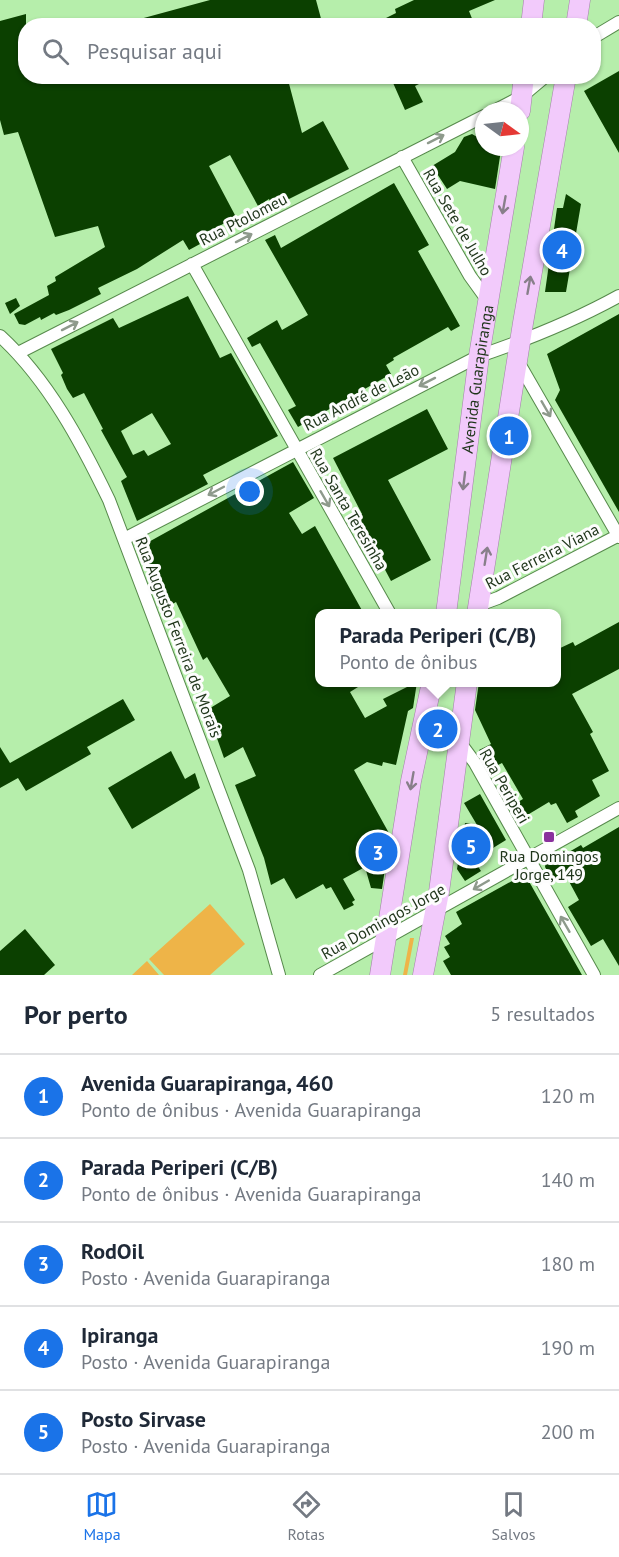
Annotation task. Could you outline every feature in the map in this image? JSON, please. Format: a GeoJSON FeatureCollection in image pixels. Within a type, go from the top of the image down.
{"type":"FeatureCollection","features":[{"type":"Feature","properties":{"kind":"main road"},"geometry":{"type":"LineString","coordinates":[[532,18],[534,0]]}},
{"type":"Feature","properties":{"kind":"main road"},"geometry":{"type":"LineString","coordinates":[[577,18],[580,0]]}},
{"type":"Feature","properties":{"kind":"main road"},"geometry":{"type":"LineString","coordinates":[[521,102],[523,84]]}},
{"type":"Feature","properties":{"kind":"main road"},"geometry":{"type":"LineString","coordinates":[[478,609],[518,351],[565,84]]}},
{"type":"Feature","properties":{"kind":"main road","name":"Avenida Guarapiranga"},"geometry":{"type":"LineString","coordinates":[[447,609],[479,356],[512,156]]}},
{"type":"Feature","properties":{"kind":"main road"},"geometry":{"type":"LineString","coordinates":[[380,975],[411,781],[431,687]]}},
{"type":"Feature","properties":{"kind":"main road"},"geometry":{"type":"LineString","coordinates":[[423,975],[439,892],[466,687]]}},
{"type":"Feature","properties":{"kind":"street"},"geometry":{"type":"LineString","coordinates":[[601,33],[619,22]]}},
{"type":"Feature","properties":{"kind":"street"},"geometry":{"type":"LineString","coordinates":[[523,102],[539,84]]}},
{"type":"Feature","properties":{"kind":"street","name":"Rua Ptolomeu"},"geometry":{"type":"LineString","coordinates":[[18,353],[475,120]]}},
{"type":"Feature","properties":{"kind":"street","name":"Rua Sete de Julho"},"geometry":{"type":"LineString","coordinates":[[402,157],[470,276],[488,302]]}},
{"type":"Feature","properties":{"kind":"street","name":"Rua Santa Teresinha"},"geometry":{"type":"LineString","coordinates":[[192,264],[387,609]]}},
{"type":"Feature","properties":{"kind":"street","name":"Rua André de Leão"},"geometry":{"type":"LineString","coordinates":[[124,539],[479,356],[518,351],[619,296]]}},
{"type":"Feature","properties":{"kind":"street","name":"Rua Augusto Ferreira de Morais"},"geometry":{"type":"LineString","coordinates":[[0,336],[18,353],[87,454],[109,500],[249,870],[279,975]]}},
{"type":"Feature","properties":{"kind":"street"},"geometry":{"type":"LineString","coordinates":[[518,351],[619,536]]}},
{"type":"Feature","properties":{"kind":"street","name":"Rua Ferreira Viana"},"geometry":{"type":"LineString","coordinates":[[478,609],[619,536]]}},
{"type":"Feature","properties":{"kind":"street","name":"Rua Periperi"},"geometry":{"type":"LineString","coordinates":[[458,740],[475,763],[594,975]]}},
{"type":"Feature","properties":{"kind":"street","name":"Rua Domingos Jorge"},"geometry":{"type":"LineString","coordinates":[[320,975],[619,808]]}},
{"type":"Feature","properties":{"kind":"shaded area"},"geometry":{"type":"Polygon","coordinates":[[[210,904],[245,944],[210,975],[164,975],[149,959],[210,904]]]}},
{"type":"Feature","properties":{"kind":"shaded area"},"geometry":{"type":"Polygon","coordinates":[[[410,938],[414,938],[407,975],[403,975],[410,938]]]}},
{"type":"Feature","properties":{"kind":"shaded area"},"geometry":{"type":"Polygon","coordinates":[[[147,961],[159,975],[132,975],[147,961]]]}},
{"type":"Feature","properties":{"kind":"building"},"geometry":{"type":"Polygon","coordinates":[[[210,0],[316,0],[321,18],[144,18],[210,0]]]}},
{"type":"Feature","properties":{"kind":"building"},"geometry":{"type":"Polygon","coordinates":[[[414,0],[495,0],[469,11],[472,18],[386,18],[396,13],[395,9],[414,0]]]}},
{"type":"Feature","properties":{"kind":"building"},"geometry":{"type":"Polygon","coordinates":[[[26,14],[26,18],[18,18],[18,84],[289,84],[302,133],[323,121],[349,169],[273,207],[269,199],[258,206],[230,155],[209,166],[236,217],[197,238],[200,244],[189,250],[183,240],[137,269],[98,288],[101,294],[69,310],[56,315],[54,313],[41,320],[40,317],[25,325],[19,324],[14,314],[49,295],[47,286],[56,281],[55,277],[105,247],[98,226],[55,237],[18,132],[4,135],[0,120],[0,21],[26,14]]]}},
{"type":"Feature","properties":{"kind":"building"},"geometry":{"type":"Polygon","coordinates":[[[619,71],[619,153],[584,91],[596,84],[601,84],[601,81],[619,71]]]}},
{"type":"Feature","properties":{"kind":"building"},"geometry":{"type":"Polygon","coordinates":[[[394,84],[419,84],[415,86],[423,102],[405,110],[394,84]]]}},
{"type":"Feature","properties":{"kind":"building"},"geometry":{"type":"Polygon","coordinates":[[[472,134],[475,136],[475,156],[500,156],[495,189],[460,181],[447,189],[432,166],[455,152],[464,137],[472,134]]]}},
{"type":"Feature","properties":{"kind":"building"},"geometry":{"type":"Polygon","coordinates":[[[394,183],[429,245],[418,251],[460,326],[451,331],[448,327],[393,358],[394,360],[386,365],[391,374],[298,427],[288,410],[296,406],[260,343],[252,347],[247,338],[277,320],[282,330],[308,315],[265,240],[275,235],[281,248],[394,183]]]}},
{"type":"Feature","properties":{"kind":"building"},"geometry":{"type":"Polygon","coordinates":[[[566,194],[581,204],[566,292],[545,292],[557,208],[563,208],[566,194]]]}},
{"type":"Feature","properties":{"kind":"building"},"geometry":{"type":"Polygon","coordinates":[[[188,296],[220,358],[231,353],[278,436],[203,475],[208,484],[137,521],[121,481],[127,477],[101,430],[103,429],[84,393],[73,398],[67,389],[61,375],[63,373],[51,349],[113,318],[119,328],[188,296]],[[152,413],[121,431],[133,455],[144,450],[148,456],[171,444],[152,413]]]}},
{"type":"Feature","properties":{"kind":"building"},"geometry":{"type":"Polygon","coordinates":[[[16,298],[20,306],[10,314],[5,303],[16,298]]]}},
{"type":"Feature","properties":{"kind":"building"},"geometry":{"type":"Polygon","coordinates":[[[619,314],[619,512],[555,400],[560,390],[547,354],[619,314]]]}},
{"type":"Feature","properties":{"kind":"building"},"geometry":{"type":"Polygon","coordinates":[[[427,409],[448,449],[388,480],[431,560],[391,581],[357,517],[362,514],[333,458],[427,409]]]}},
{"type":"Feature","properties":{"kind":"building"},"geometry":{"type":"Polygon","coordinates":[[[293,462],[314,498],[289,513],[302,534],[315,526],[361,609],[315,609],[315,687],[358,687],[350,692],[365,718],[387,706],[383,699],[407,687],[416,687],[413,708],[408,711],[396,765],[383,762],[382,766],[367,762],[354,770],[390,835],[382,889],[371,888],[365,867],[343,879],[355,900],[352,902],[354,905],[344,910],[331,887],[326,889],[323,884],[296,899],[284,878],[271,885],[264,858],[235,785],[256,776],[243,747],[224,758],[207,710],[230,696],[207,657],[203,660],[176,602],[171,605],[147,559],[150,557],[145,544],[293,462]]]}},
{"type":"Feature","properties":{"kind":"building"},"geometry":{"type":"Polygon","coordinates":[[[619,622],[619,669],[572,694],[593,732],[590,734],[609,771],[592,780],[600,796],[575,811],[578,817],[567,823],[556,803],[551,805],[549,802],[519,820],[511,806],[523,799],[502,763],[490,769],[479,750],[491,744],[475,710],[478,687],[561,687],[561,648],[573,642],[575,646],[619,622]]]}},
{"type":"Feature","properties":{"kind":"building"},"geometry":{"type":"Polygon","coordinates":[[[123,699],[135,720],[87,747],[91,754],[26,791],[18,778],[0,788],[0,747],[10,763],[123,699]]]}},
{"type":"Feature","properties":{"kind":"building"},"geometry":{"type":"Polygon","coordinates":[[[171,751],[185,779],[195,773],[200,788],[132,829],[108,788],[171,751]]]}},
{"type":"Feature","properties":{"kind":"building"},"geometry":{"type":"Polygon","coordinates":[[[480,794],[506,840],[493,848],[483,830],[477,865],[481,871],[465,881],[457,869],[465,823],[477,825],[464,803],[480,794]]]}},
{"type":"Feature","properties":{"kind":"building"},"geometry":{"type":"Polygon","coordinates":[[[619,827],[619,966],[603,939],[591,946],[568,907],[579,900],[565,874],[553,880],[545,867],[546,862],[554,857],[555,860],[581,845],[583,848],[619,827]]]}},
{"type":"Feature","properties":{"kind":"building"},"geometry":{"type":"Polygon","coordinates":[[[521,876],[527,878],[582,975],[451,975],[443,961],[450,957],[444,947],[450,944],[445,936],[462,924],[456,912],[521,876]]]}},
{"type":"Feature","properties":{"kind":"building"},"geometry":{"type":"Polygon","coordinates":[[[25,929],[55,965],[44,975],[0,975],[0,951],[25,929]]]}},
{"type":"Feature","properties":{"kind":"place","name":"Ipiranga"},"geometry":{"type":"Point","coordinates":[562,250]}},
{"type":"Feature","properties":{"kind":"place","name":"Avenida Guarapiranga, 460"},"geometry":{"type":"Point","coordinates":[509,436]}},
{"type":"Feature","properties":{"kind":"place","name":"Parada Periperi (C/B)"},"geometry":{"type":"Point","coordinates":[438,729]}},
{"type":"Feature","properties":{"kind":"place","name":"Rua Domingos Jorge, 149"},"geometry":{"type":"Point","coordinates":[549,837]}},
{"type":"Feature","properties":{"kind":"place","name":"Posto Sirvase"},"geometry":{"type":"Point","coordinates":[471,846]}},
{"type":"Feature","properties":{"kind":"place","name":"RodOil"},"geometry":{"type":"Point","coordinates":[378,852]}}]}
